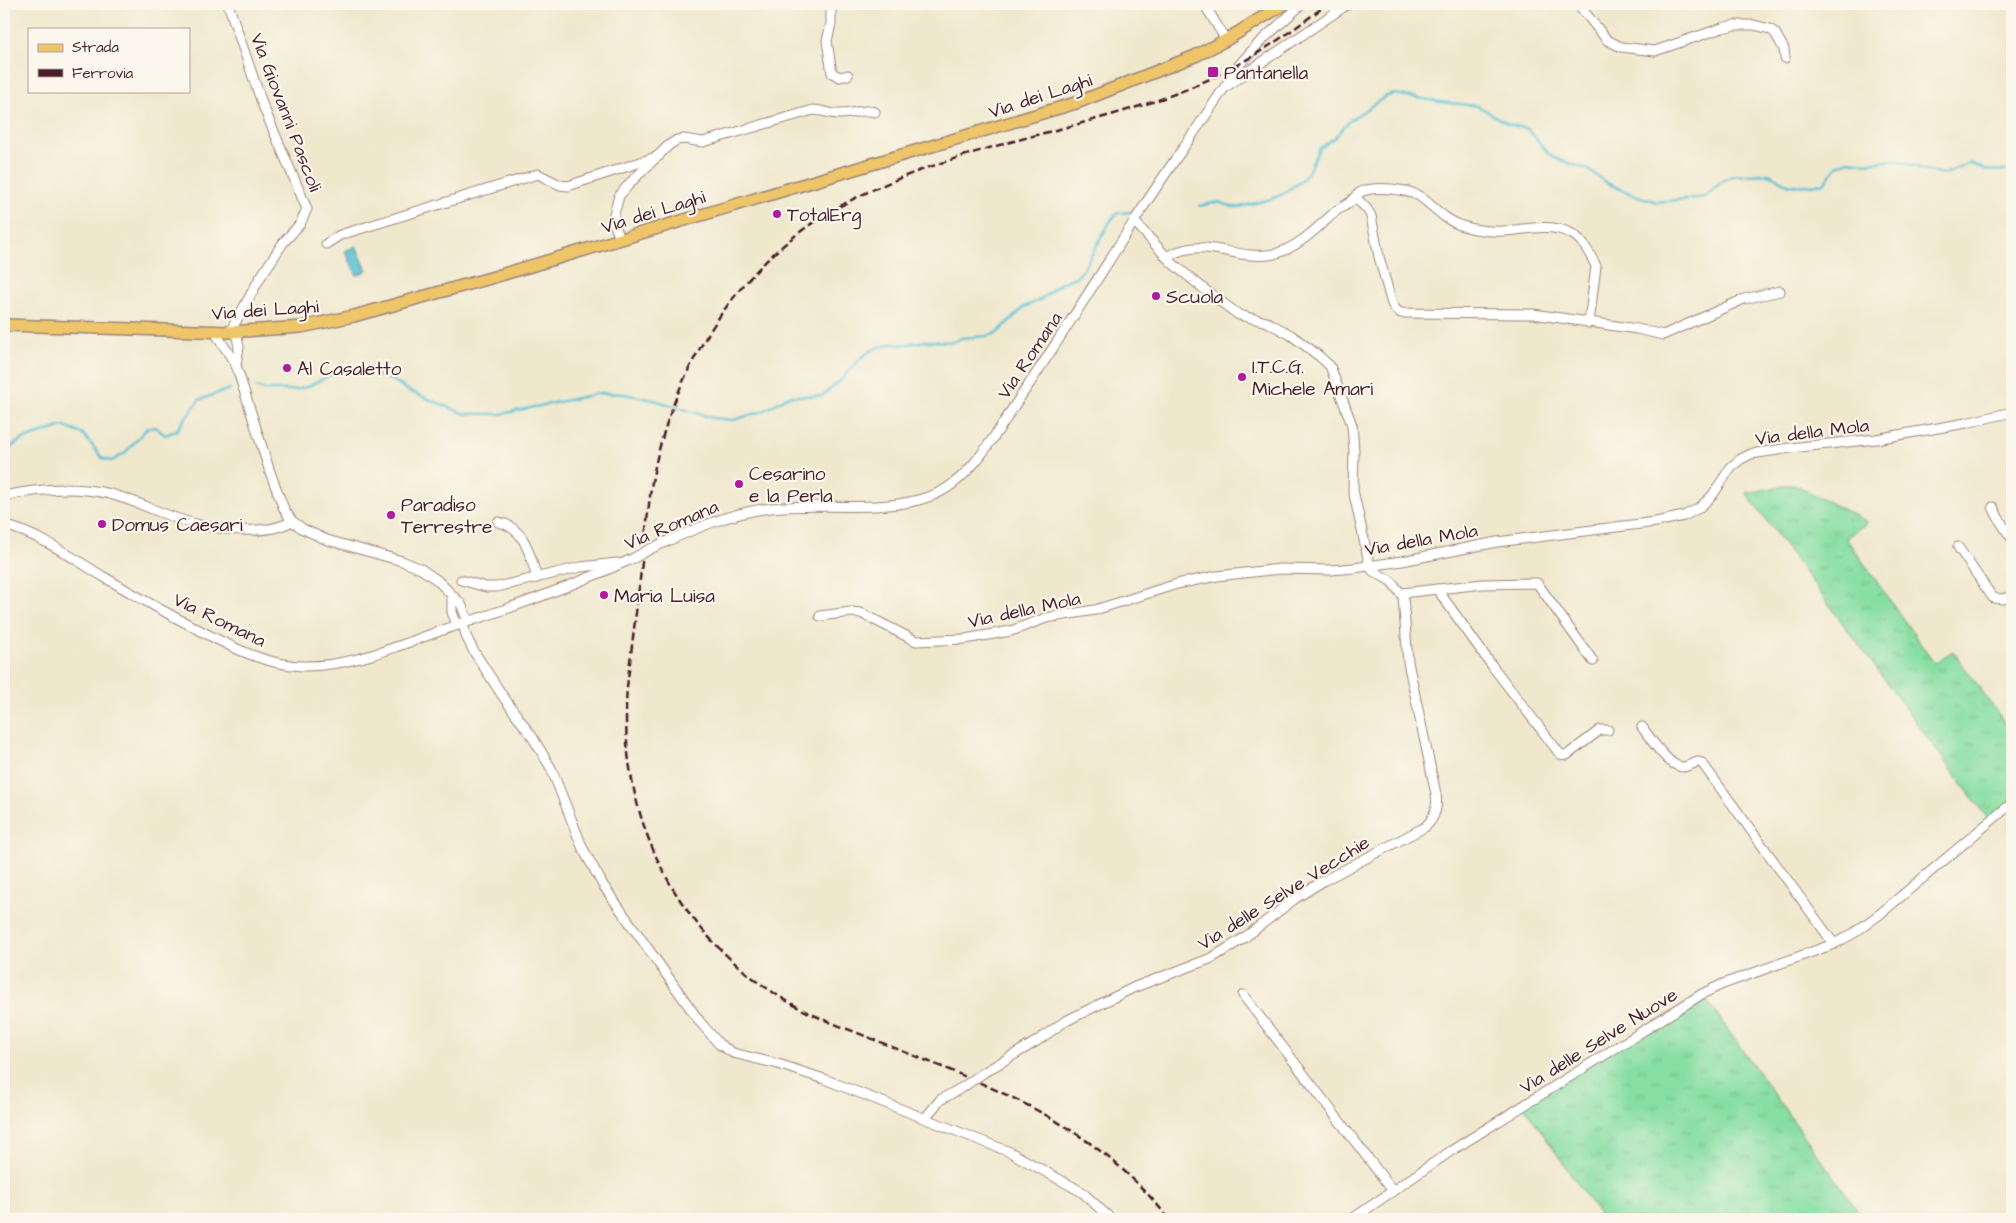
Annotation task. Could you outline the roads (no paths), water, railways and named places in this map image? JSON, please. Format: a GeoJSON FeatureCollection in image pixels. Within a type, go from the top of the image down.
{"type":"FeatureCollection","features":[{"type":"Feature","properties":{"kind":"main road","name":"Via dei Laghi"},"geometry":{"type":"LineString","coordinates":[[4,325],[227,332],[301,327],[354,316],[494,277],[1066,107],[1181,62],[1226,40],[1284,4]]}},
{"type":"Feature","properties":{"kind":"street","name":"Via Giovanni Pascoli"},"geometry":{"type":"LineString","coordinates":[[227,332],[260,278],[283,244],[300,224],[307,209],[263,106],[228,4]]}},
{"type":"Feature","properties":{"kind":"street"},"geometry":{"type":"LineString","coordinates":[[836,4],[831,10],[831,24],[827,41],[832,73],[840,77],[848,75]]}},
{"type":"Feature","properties":{"kind":"street"},"geometry":{"type":"LineString","coordinates":[[1204,4],[1226,40]]}},
{"type":"Feature","properties":{"kind":"street","name":"Via Romana"},"geometry":{"type":"LineString","coordinates":[[4,525],[55,546],[105,577],[222,642],[244,652],[280,663],[311,666],[348,661],[381,652],[562,590],[710,522],[751,511],[790,507],[899,504],[922,499],[944,490],[966,471],[984,450],[1070,323],[1134,221],[1225,87],[1250,52],[1302,4]]}},
{"type":"Feature","properties":{"kind":"street"},"geometry":{"type":"LineString","coordinates":[[1225,87],[1348,4]]}},
{"type":"Feature","properties":{"kind":"street"},"geometry":{"type":"LineString","coordinates":[[1578,4],[1607,40],[1621,47],[1655,51],[1722,28],[1735,25],[1754,25],[1770,29],[1775,34],[1784,49],[1784,58]]}},
{"type":"Feature","properties":{"kind":"street"},"geometry":{"type":"LineString","coordinates":[[620,239],[614,223],[614,214],[619,196],[631,182],[677,140],[703,142],[813,110],[838,114],[865,109],[875,112]]}},
{"type":"Feature","properties":{"kind":"street"},"geometry":{"type":"LineString","coordinates":[[326,244],[340,235],[538,174],[560,185],[568,186],[659,156]]}},
{"type":"Feature","properties":{"kind":"street"},"geometry":{"type":"LineString","coordinates":[[1166,257],[1181,250],[1197,247],[1264,255],[1279,252],[1302,240],[1364,190],[1382,189],[1411,192],[1422,198],[1452,223],[1474,229],[1503,231],[1548,228],[1569,232],[1578,238],[1596,266],[1589,323]]}},
{"type":"Feature","properties":{"kind":"street"},"geometry":{"type":"LineString","coordinates":[[1355,196],[1371,216],[1379,257],[1392,304],[1398,312],[1418,314],[1520,313],[1666,334],[1744,299],[1780,291]]}},
{"type":"Feature","properties":{"kind":"street"},"geometry":{"type":"LineString","coordinates":[[1134,221],[1166,257],[1236,313],[1267,322],[1281,329],[1301,342],[1330,366],[1352,425],[1354,451],[1353,490],[1372,570],[1392,581],[1402,593],[1483,584],[1537,583],[1593,661]]}},
{"type":"Feature","properties":{"kind":"street"},"geometry":{"type":"LineString","coordinates":[[236,365],[239,347],[251,331]]}},
{"type":"Feature","properties":{"kind":"street"},"geometry":{"type":"LineString","coordinates":[[227,332],[224,345],[236,365],[270,472],[284,509],[292,521],[327,540],[416,566],[437,580],[463,606],[463,623],[466,636],[473,650],[533,738],[551,768],[583,849],[599,879],[627,922],[714,1039],[724,1049],[733,1053],[808,1073],[926,1117],[1031,1162],[1082,1192],[1111,1219]]}},
{"type":"Feature","properties":{"kind":"street"},"geometry":{"type":"LineString","coordinates":[[227,332],[239,347]]}},
{"type":"Feature","properties":{"kind":"street","name":"Via della Mola"},"geometry":{"type":"LineString","coordinates":[[820,616],[851,612],[861,613],[916,641],[965,639],[1011,631],[1046,618],[1095,610],[1177,584],[1209,577],[1280,569],[1330,570],[1370,566],[1497,542],[1680,517],[1702,506],[1712,496],[1731,467],[1751,454],[1876,439],[1966,423],[2012,412]]}},
{"type":"Feature","properties":{"kind":"street"},"geometry":{"type":"LineString","coordinates":[[4,496],[63,489],[105,493],[131,500],[195,524],[234,530],[265,530],[280,527],[292,521]]}},
{"type":"Feature","properties":{"kind":"street"},"geometry":{"type":"LineString","coordinates":[[1993,507],[1998,519],[2012,539]]}},
{"type":"Feature","properties":{"kind":"street"},"geometry":{"type":"LineString","coordinates":[[498,522],[506,523],[521,536],[527,547],[537,578]]}},
{"type":"Feature","properties":{"kind":"street"},"geometry":{"type":"LineString","coordinates":[[1958,547],[1993,598],[2002,599],[2012,596]]}},
{"type":"Feature","properties":{"kind":"street"},"geometry":{"type":"LineString","coordinates":[[461,580],[492,587],[588,565],[622,563]]}},
{"type":"Feature","properties":{"kind":"street"},"geometry":{"type":"LineString","coordinates":[[1437,589],[1492,667],[1560,754],[1567,755],[1600,730],[1608,730]]}},
{"type":"Feature","properties":{"kind":"street","name":"Via delle Selve Vecchie"},"geometry":{"type":"LineString","coordinates":[[926,1117],[940,1100],[1044,1037],[1064,1022],[1146,982],[1212,958],[1244,938],[1323,881],[1377,850],[1420,830],[1430,822],[1435,812],[1436,798],[1408,662],[1402,593]]}},
{"type":"Feature","properties":{"kind":"street"},"geometry":{"type":"LineString","coordinates":[[452,596],[452,612],[463,623]]}},
{"type":"Feature","properties":{"kind":"street"},"geometry":{"type":"LineString","coordinates":[[1642,727],[1658,749],[1679,766],[1698,762],[1702,763],[1834,944]]}},
{"type":"Feature","properties":{"kind":"street","name":"Via delle Selve Nuove"},"geometry":{"type":"LineString","coordinates":[[1352,1219],[1459,1146],[1702,994],[1723,984],[1834,944],[1854,933],[1880,914],[2012,803]]}},
{"type":"Feature","properties":{"kind":"street"},"geometry":{"type":"LineString","coordinates":[[1244,995],[1393,1191]]}},
{"type":"Feature","properties":{"kind":"water"},"geometry":{"type":"Polygon","coordinates":[[[356,246],[367,270],[357,276],[345,251],[356,246]]]}},
{"type":"Feature","properties":{"kind":"waterway"},"geometry":{"type":"LineString","coordinates":[[1199,206],[1219,202],[1233,207],[1240,207],[1281,195],[1301,181],[1307,174],[1319,149],[1334,138],[1350,120],[1385,97],[1394,94],[1478,106],[1508,124],[1528,129],[1548,153],[1557,159],[1587,169],[1607,183],[1634,195],[1657,202],[1705,197],[1721,182],[1732,176],[1767,174],[1792,185],[1824,183],[1837,166],[1848,161],[1864,163],[1898,160],[1928,171],[1945,174],[1970,163],[1985,170],[2012,171]]}},
{"type":"Feature","properties":{"kind":"waterway"},"geometry":{"type":"LineString","coordinates":[[256,387],[265,390],[295,390],[309,386],[332,374],[352,371],[370,373],[394,381],[409,391],[465,414],[501,414],[601,393],[624,394],[654,400],[713,418],[734,420],[763,411],[789,396],[822,396],[841,380],[860,359],[879,347],[925,341],[954,342],[961,338],[987,336],[997,333],[1024,307],[1040,300],[1061,283],[1078,276],[1111,220],[1118,213],[1132,212]]}},
{"type":"Feature","properties":{"kind":"waterway"},"geometry":{"type":"LineString","coordinates":[[4,452],[21,440],[63,426],[83,434],[103,459],[112,461],[125,453],[147,428],[155,427],[165,435],[176,431],[199,400],[230,389]]}},
{"type":"Feature","properties":{"kind":"railway"},"geometry":{"type":"LineString","coordinates":[[1169,1219],[1138,1184],[1105,1155],[1071,1130],[1035,1109],[997,1091],[803,1010],[760,983],[723,952],[691,916],[666,876],[646,832],[633,786],[627,737],[627,687],[651,488],[659,448],[672,409],[707,335],[731,301],[757,270],[787,242],[820,218],[883,185],[950,160],[1117,113],[1187,89],[1226,71],[1260,51],[1327,4]]}},
{"type":"Feature","properties":{"kind":"place","name":"Pantanella"},"geometry":{"type":"Point","coordinates":[1213,72]}},
{"type":"Feature","properties":{"kind":"place","name":"TotalErg"},"geometry":{"type":"Point","coordinates":[777,214]}},
{"type":"Feature","properties":{"kind":"place","name":"Scuola"},"geometry":{"type":"Point","coordinates":[1156,296]}},
{"type":"Feature","properties":{"kind":"place","name":"Al Casaletto"},"geometry":{"type":"Point","coordinates":[287,368]}},
{"type":"Feature","properties":{"kind":"place","name":"I.T.C.G. Michele Amari"},"geometry":{"type":"Point","coordinates":[1242,377]}},
{"type":"Feature","properties":{"kind":"place","name":"Cesarino e la Perla"},"geometry":{"type":"Point","coordinates":[739,484]}},
{"type":"Feature","properties":{"kind":"place","name":"Paradiso Terrestre"},"geometry":{"type":"Point","coordinates":[391,515]}},
{"type":"Feature","properties":{"kind":"place","name":"Domus Caesari"},"geometry":{"type":"Point","coordinates":[102,524]}},
{"type":"Feature","properties":{"kind":"place","name":"Maria Luisa"},"geometry":{"type":"Point","coordinates":[604,595]}}]}
